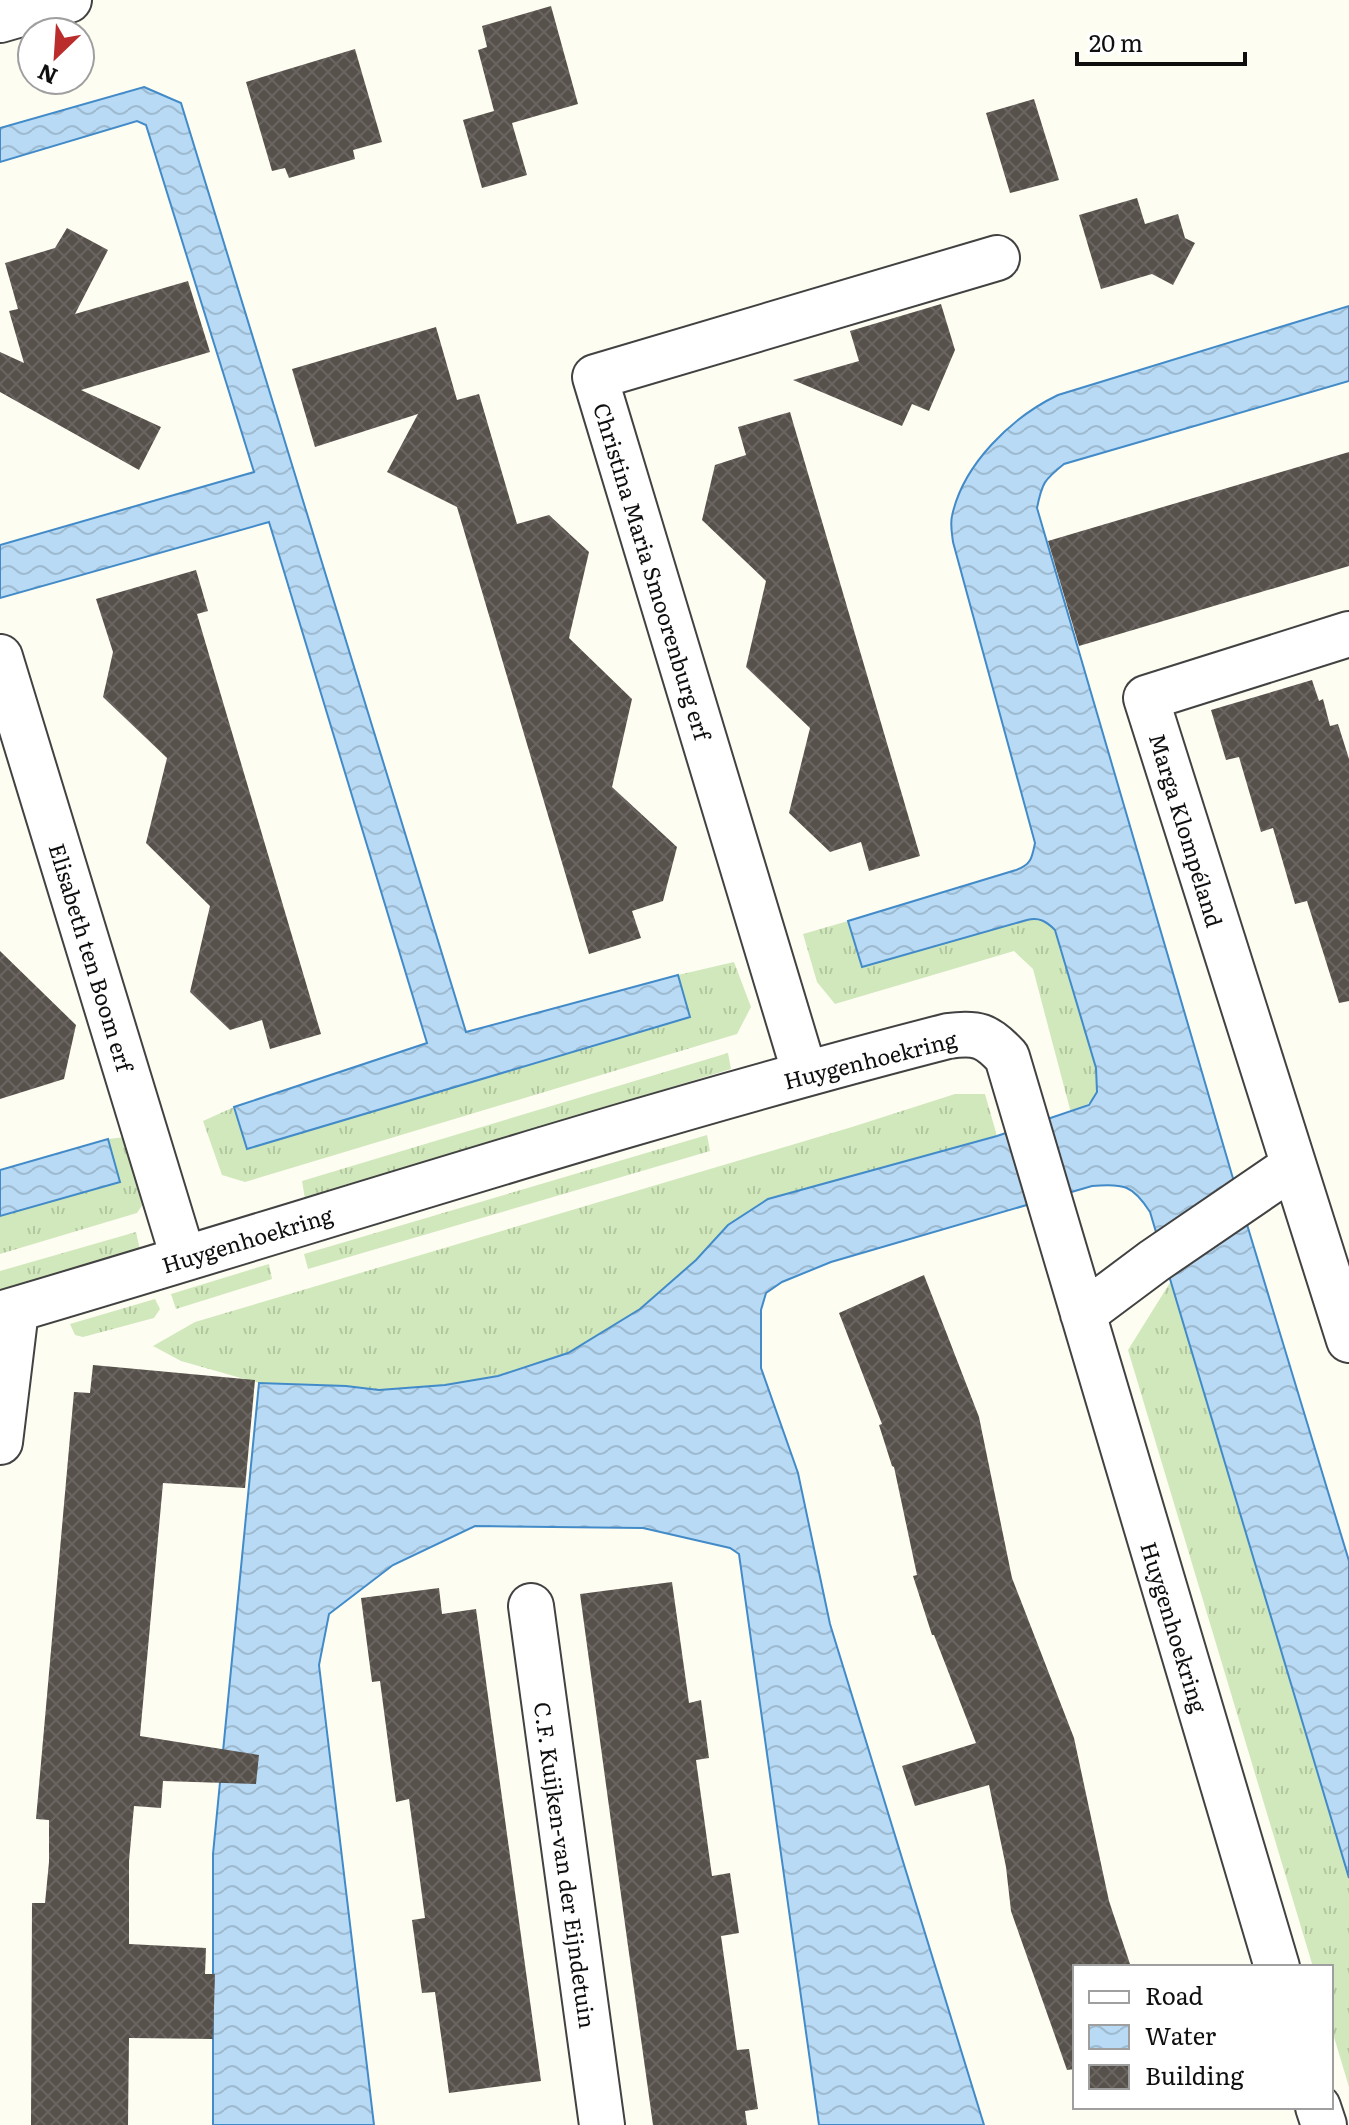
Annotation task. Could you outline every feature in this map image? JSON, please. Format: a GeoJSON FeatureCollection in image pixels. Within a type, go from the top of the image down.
{"type":"FeatureCollection","features":[{"type":"Feature","properties":{"kind":"street"},"geometry":{"type":"LineString","coordinates":[[0,20],[69,0]]}},
{"type":"Feature","properties":{"kind":"street","name":"Christina Maria Smoorenburg erf"},"geometry":{"type":"LineString","coordinates":[[805,1074],[595,377],[997,258]]}},
{"type":"Feature","properties":{"kind":"street","name":"Marga Klompéland"},"geometry":{"type":"LineString","coordinates":[[1349,634],[1146,698],[1349,1340]]}},
{"type":"Feature","properties":{"kind":"street","name":"Elisabeth ten Boom erf"},"geometry":{"type":"LineString","coordinates":[[0,657],[183,1257]]}},
{"type":"Feature","properties":{"kind":"street","name":"Huygenhoekring"},"geometry":{"type":"LineString","coordinates":[[8,1312],[183,1257],[805,1074],[948,1036],[970,1033],[992,1040],[1007,1057],[1276,1965]]}},
{"type":"Feature","properties":{"kind":"street"},"geometry":{"type":"LineString","coordinates":[[1083,1314],[1154,1261],[1293,1166]]}},
{"type":"Feature","properties":{"kind":"street"},"geometry":{"type":"LineString","coordinates":[[0,1442],[8,1312]]}},
{"type":"Feature","properties":{"kind":"street","name":"C.F. Kuijken-van der Eijndetuin"},"geometry":{"type":"LineString","coordinates":[[531,1606],[602,2125]]}},
{"type":"Feature","properties":{"kind":"green space"},"geometry":{"type":"Polygon","coordinates":[[[1033,918],[1041,919],[1055,930],[1097,1068],[1098,1085],[1094,1097],[1086,1106],[1071,1113],[1033,969],[1014,951],[835,1004],[817,982],[803,934],[848,921],[861,966],[1033,918]]]}},
{"type":"Feature","properties":{"kind":"green space"},"geometry":{"type":"Polygon","coordinates":[[[734,962],[751,1007],[737,1034],[245,1182],[222,1175],[203,1121],[234,1107],[247,1149],[689,1017],[678,975],[734,962]]]}},
{"type":"Feature","properties":{"kind":"green space"},"geometry":{"type":"Polygon","coordinates":[[[728,1053],[731,1069],[305,1199],[302,1181],[728,1053]]]}},
{"type":"Feature","properties":{"kind":"green space"},"geometry":{"type":"Polygon","coordinates":[[[955,1094],[985,1094],[997,1136],[768,1200],[728,1225],[696,1260],[640,1309],[568,1353],[498,1376],[445,1385],[379,1390],[259,1383],[181,1361],[153,1346],[195,1322],[955,1094]]]}},
{"type":"Feature","properties":{"kind":"green space"},"geometry":{"type":"Polygon","coordinates":[[[707,1135],[710,1151],[308,1269],[304,1254],[707,1135]]]}},
{"type":"Feature","properties":{"kind":"green space"},"geometry":{"type":"Polygon","coordinates":[[[134,1136],[149,1195],[137,1213],[0,1254],[0,1216],[119,1182],[108,1139],[134,1136]]]}},
{"type":"Feature","properties":{"kind":"green space"},"geometry":{"type":"Polygon","coordinates":[[[136,1232],[140,1250],[0,1290],[0,1271],[136,1232]]]}},
{"type":"Feature","properties":{"kind":"green space"},"geometry":{"type":"Polygon","coordinates":[[[269,1264],[272,1279],[176,1309],[171,1294],[269,1264]]]}},
{"type":"Feature","properties":{"kind":"green space"},"geometry":{"type":"Polygon","coordinates":[[[1171,1281],[1349,1878],[1349,2087],[1333,2034],[1333,1965],[1312,1965],[1128,1350],[1171,1281]]]}},
{"type":"Feature","properties":{"kind":"green space"},"geometry":{"type":"Polygon","coordinates":[[[155,1299],[160,1309],[154,1318],[83,1337],[75,1335],[70,1324],[155,1299]]]}},
{"type":"Feature","properties":{"kind":"water"},"geometry":{"type":"Polygon","coordinates":[[[144,87],[181,103],[466,1032],[678,975],[690,1017],[247,1149],[234,1107],[427,1043],[269,522],[0,598],[0,545],[254,472],[146,125],[137,121],[0,162],[0,128],[144,87]]]}},
{"type":"Feature","properties":{"kind":"water"},"geometry":{"type":"Polygon","coordinates":[[[1349,306],[1349,381],[1064,464],[1045,483],[1037,508],[1232,1175],[1349,1561],[1349,1878],[1150,1212],[1138,1196],[1126,1188],[1092,1186],[831,1262],[782,1282],[766,1293],[761,1310],[761,1368],[798,1473],[830,1624],[984,2125],[819,2125],[739,1554],[730,1548],[643,1528],[475,1526],[393,1565],[329,1614],[319,1665],[374,2125],[213,2125],[213,1854],[259,1383],[379,1390],[445,1385],[498,1376],[568,1353],[640,1309],[696,1260],[728,1225],[768,1199],[997,1136],[1089,1105],[1097,1092],[1096,1068],[1055,930],[1049,924],[1031,919],[862,967],[848,921],[1016,870],[1028,863],[1033,853],[1035,843],[953,542],[951,519],[958,497],[967,478],[992,444],[1024,416],[1058,395],[1349,306]]]}},
{"type":"Feature","properties":{"kind":"water"},"geometry":{"type":"Polygon","coordinates":[[[108,1139],[120,1182],[0,1216],[0,1170],[108,1139]]]}},
{"type":"Feature","properties":{"kind":"building"},"geometry":{"type":"Polygon","coordinates":[[[551,6],[578,104],[512,123],[527,175],[482,188],[463,120],[494,111],[478,50],[487,47],[482,26],[551,6]]]}},
{"type":"Feature","properties":{"kind":"building"},"geometry":{"type":"Polygon","coordinates":[[[355,49],[382,142],[353,150],[355,159],[289,178],[285,168],[272,171],[246,82],[355,49]]]}},
{"type":"Feature","properties":{"kind":"building"},"geometry":{"type":"Polygon","coordinates":[[[1034,99],[1059,180],[1010,193],[986,113],[1034,99]]]}},
{"type":"Feature","properties":{"kind":"building"},"geometry":{"type":"Polygon","coordinates":[[[1137,198],[1145,224],[1178,214],[1185,238],[1195,243],[1173,285],[1152,274],[1101,289],[1079,215],[1137,198]]]}},
{"type":"Feature","properties":{"kind":"building"},"geometry":{"type":"Polygon","coordinates":[[[67,228],[108,250],[75,314],[188,281],[210,352],[81,390],[161,427],[139,470],[0,392],[0,352],[24,363],[9,311],[18,309],[5,263],[55,248],[67,228]]]}},
{"type":"Feature","properties":{"kind":"building"},"geometry":{"type":"Polygon","coordinates":[[[941,304],[955,350],[929,411],[912,404],[902,426],[793,380],[859,361],[850,331],[941,304]]]}},
{"type":"Feature","properties":{"kind":"building"},"geometry":{"type":"Polygon","coordinates":[[[436,327],[457,400],[479,394],[517,524],[549,515],[589,552],[569,638],[632,699],[612,787],[677,847],[663,901],[632,911],[641,938],[589,954],[457,507],[387,472],[418,414],[315,447],[292,369],[436,327]]]}},
{"type":"Feature","properties":{"kind":"building"},"geometry":{"type":"Polygon","coordinates":[[[790,412],[920,856],[869,871],[861,842],[830,852],[789,813],[810,728],[746,667],[766,581],[702,520],[715,465],[746,455],[738,427],[790,412]]]}},
{"type":"Feature","properties":{"kind":"building"},"geometry":{"type":"Polygon","coordinates":[[[1349,452],[1349,566],[1079,646],[1048,541],[1349,452]]]}},
{"type":"Feature","properties":{"kind":"building"},"geometry":{"type":"Polygon","coordinates":[[[196,570],[208,611],[197,614],[321,1034],[270,1049],[262,1020],[230,1030],[190,992],[210,906],[146,843],[167,758],[103,697],[113,652],[96,599],[196,570]]]}},
{"type":"Feature","properties":{"kind":"building"},"geometry":{"type":"Polygon","coordinates":[[[1312,680],[1319,701],[1323,699],[1330,726],[1338,724],[1349,759],[1349,1001],[1339,1003],[1307,901],[1295,904],[1273,828],[1261,832],[1239,757],[1226,760],[1211,710],[1312,680]]]}},
{"type":"Feature","properties":{"kind":"building"},"geometry":{"type":"Polygon","coordinates":[[[0,951],[76,1025],[64,1079],[0,1099],[0,951]]]}},
{"type":"Feature","properties":{"kind":"building"},"geometry":{"type":"Polygon","coordinates":[[[924,1275],[979,1417],[1012,1578],[1074,1738],[1109,1901],[1130,1965],[1073,1965],[1073,2069],[1067,2070],[1011,1911],[1006,1867],[989,1785],[915,1806],[902,1766],[976,1743],[932,1635],[913,1576],[917,1575],[894,1467],[879,1425],[882,1424],[839,1313],[924,1275]]]}},
{"type":"Feature","properties":{"kind":"building"},"geometry":{"type":"Polygon","coordinates":[[[93,1365],[255,1380],[245,1488],[163,1483],[140,1736],[259,1755],[256,1784],[163,1781],[161,1808],[134,1806],[129,1861],[129,1944],[206,1948],[205,1974],[215,1974],[213,2039],[129,2038],[128,2125],[31,2125],[32,1903],[45,1903],[49,1862],[49,1820],[36,1819],[74,1392],[90,1393],[93,1365]]]}},
{"type":"Feature","properties":{"kind":"building"},"geometry":{"type":"Polygon","coordinates":[[[672,1582],[689,1703],[701,1700],[709,1758],[696,1760],[712,1876],[730,1873],[739,1933],[721,1936],[737,2050],[749,2049],[758,2109],[745,2111],[747,2125],[653,2125],[628,1946],[580,1594],[672,1582]]]}},
{"type":"Feature","properties":{"kind":"building"},"geometry":{"type":"Polygon","coordinates":[[[439,1588],[442,1614],[476,1609],[541,2081],[449,2093],[435,1992],[422,1993],[412,1920],[425,1918],[409,1799],[396,1802],[380,1681],[372,1682],[361,1598],[439,1588]]]}}]}
